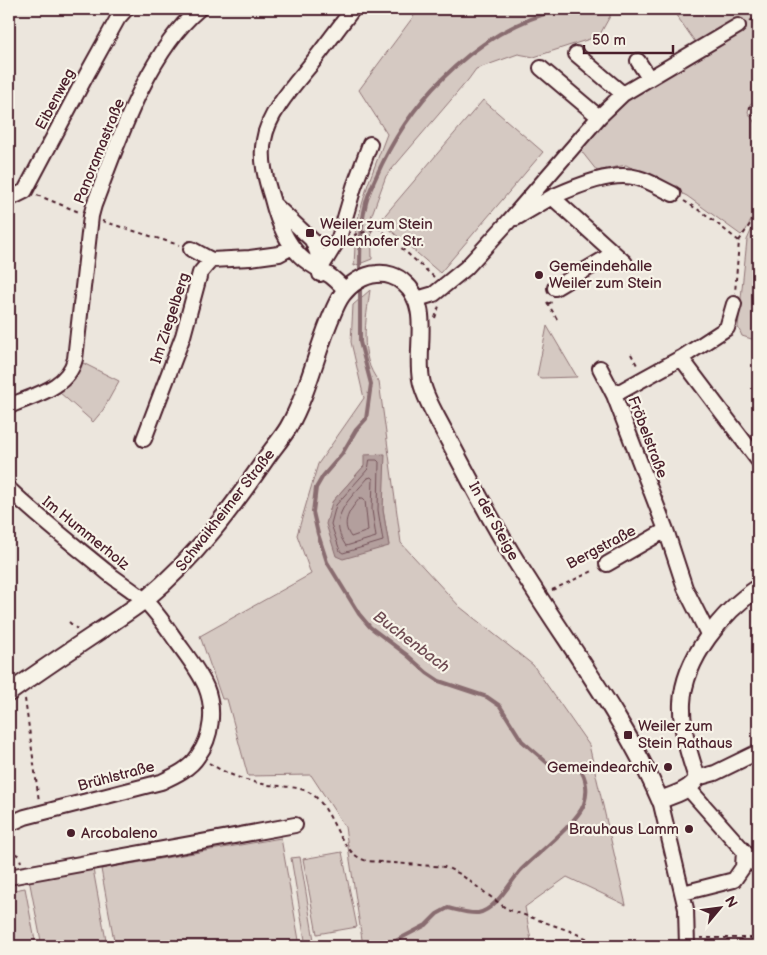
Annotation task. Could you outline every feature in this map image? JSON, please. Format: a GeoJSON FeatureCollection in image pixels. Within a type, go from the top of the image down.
{"type":"FeatureCollection","features":[{"type":"Feature","properties":{"kind":"main road"},"geometry":{"type":"LineString","coordinates":[[344,292],[355,281],[376,274],[387,274],[400,279],[408,286],[417,299]]}},
{"type":"Feature","properties":{"kind":"main road","name":"Schwaikheimer Straße"},"geometry":{"type":"LineString","coordinates":[[9,693],[144,600],[174,574],[207,538],[249,484],[288,428],[301,401],[324,335],[344,292]]}},
{"type":"Feature","properties":{"kind":"main road","name":"In der Steige"},"geometry":{"type":"LineString","coordinates":[[417,299],[420,313],[419,358],[421,382],[434,413],[494,524],[526,578],[628,735],[646,767],[660,800]]}},
{"type":"Feature","properties":{"kind":"main road"},"geometry":{"type":"LineString","coordinates":[[660,800],[692,783],[682,703],[685,684],[696,659],[709,636],[725,616],[748,594],[758,588]]}},
{"type":"Feature","properties":{"kind":"street","name":"Eibenweg"},"geometry":{"type":"LineString","coordinates":[[26,191],[87,74],[118,18],[126,9]]}},
{"type":"Feature","properties":{"kind":"street","name":"Panoramastraße"},"geometry":{"type":"LineString","coordinates":[[9,406],[56,386],[72,370],[75,359],[91,216],[126,123],[159,56],[199,9]]}},
{"type":"Feature","properties":{"kind":"street"},"geometry":{"type":"LineString","coordinates":[[344,292],[329,275],[319,271],[292,247],[281,227],[262,159],[264,139],[268,125],[286,96],[353,9]]}},
{"type":"Feature","properties":{"kind":"street"},"geometry":{"type":"LineString","coordinates":[[417,299],[434,294],[459,273],[508,221],[598,117],[623,94],[738,26]]}},
{"type":"Feature","properties":{"kind":"street"},"geometry":{"type":"LineString","coordinates":[[576,54],[623,94]]}},
{"type":"Feature","properties":{"kind":"street"},"geometry":{"type":"LineString","coordinates":[[638,61],[649,78]]}},
{"type":"Feature","properties":{"kind":"street"},"geometry":{"type":"LineString","coordinates":[[541,68],[598,117]]}},
{"type":"Feature","properties":{"kind":"street"},"geometry":{"type":"LineString","coordinates":[[319,271],[339,238],[354,187],[370,144]]}},
{"type":"Feature","properties":{"kind":"street"},"geometry":{"type":"LineString","coordinates":[[508,221],[521,217],[552,196],[594,181],[624,176],[638,178],[673,194]]}},
{"type":"Feature","properties":{"kind":"street"},"geometry":{"type":"LineString","coordinates":[[9,198],[26,191]]}},
{"type":"Feature","properties":{"kind":"street"},"geometry":{"type":"LineString","coordinates":[[552,196],[625,263]]}},
{"type":"Feature","properties":{"kind":"street"},"geometry":{"type":"LineString","coordinates":[[273,203],[312,240],[317,252],[319,271]]}},
{"type":"Feature","properties":{"kind":"street"},"geometry":{"type":"LineString","coordinates":[[191,249],[211,260],[279,254],[292,247]]}},
{"type":"Feature","properties":{"kind":"street"},"geometry":{"type":"LineString","coordinates":[[554,288],[614,253]]}},
{"type":"Feature","properties":{"kind":"street","name":"Im Ziegelberg"},"geometry":{"type":"LineString","coordinates":[[144,439],[183,336],[200,273],[211,260]]}},
{"type":"Feature","properties":{"kind":"street","name":"Fröbelstraße"},"geometry":{"type":"LineString","coordinates":[[709,636],[685,588],[666,530],[614,394],[681,358],[727,328],[734,304]]}},
{"type":"Feature","properties":{"kind":"street"},"geometry":{"type":"LineString","coordinates":[[681,358],[758,460]]}},
{"type":"Feature","properties":{"kind":"street"},"geometry":{"type":"LineString","coordinates":[[600,368],[614,394]]}},
{"type":"Feature","properties":{"kind":"street","name":"Im Hummerholz"},"geometry":{"type":"LineString","coordinates":[[9,489],[28,507],[144,600]]}},
{"type":"Feature","properties":{"kind":"street","name":"Bergstraße"},"geometry":{"type":"LineString","coordinates":[[607,564],[666,530]]}},
{"type":"Feature","properties":{"kind":"street","name":"Brühlstraße"},"geometry":{"type":"LineString","coordinates":[[9,824],[161,782],[190,766],[198,757],[206,743],[210,725],[211,707],[205,685],[144,600]]}},
{"type":"Feature","properties":{"kind":"street"},"geometry":{"type":"LineString","coordinates":[[758,752],[692,783],[758,867]]}},
{"type":"Feature","properties":{"kind":"street"},"geometry":{"type":"LineString","coordinates":[[660,800],[683,893],[686,909],[687,942]]}},
{"type":"Feature","properties":{"kind":"street"},"geometry":{"type":"LineString","coordinates":[[9,877],[294,825]]}},
{"type":"Feature","properties":{"kind":"street"},"geometry":{"type":"LineString","coordinates":[[683,893],[734,880],[743,867],[744,851]]}},
{"type":"Feature","properties":{"kind":"path"},"geometry":{"type":"LineString","coordinates":[[758,101],[750,107],[750,111],[758,124]]}},
{"type":"Feature","properties":{"kind":"path"},"geometry":{"type":"LineString","coordinates":[[26,191],[91,216],[191,249]]}},
{"type":"Feature","properties":{"kind":"path"},"geometry":{"type":"LineString","coordinates":[[673,194],[705,214],[739,242]]}},
{"type":"Feature","properties":{"kind":"path"},"geometry":{"type":"LineString","coordinates":[[734,304],[739,242],[758,212]]}},
{"type":"Feature","properties":{"kind":"path"},"geometry":{"type":"LineString","coordinates":[[347,237],[379,228],[437,279]]}},
{"type":"Feature","properties":{"kind":"path"},"geometry":{"type":"LineString","coordinates":[[434,324],[437,308],[441,302]]}},
{"type":"Feature","properties":{"kind":"path"},"geometry":{"type":"LineString","coordinates":[[547,302],[557,319]]}},
{"type":"Feature","properties":{"kind":"path"},"geometry":{"type":"LineString","coordinates":[[630,354],[645,378]]}},
{"type":"Feature","properties":{"kind":"path","name":"Bergstraße"},"geometry":{"type":"LineString","coordinates":[[549,591],[607,564]]}},
{"type":"Feature","properties":{"kind":"path"},"geometry":{"type":"LineString","coordinates":[[23,683],[40,814]]}},
{"type":"Feature","properties":{"kind":"path"},"geometry":{"type":"LineString","coordinates":[[198,757],[227,774],[245,780],[298,789],[312,794],[321,804],[351,852],[358,859],[367,862],[446,867],[460,874],[506,909],[570,931],[604,946]]}},
{"type":"Feature","properties":{"kind":"path"},"geometry":{"type":"LineString","coordinates":[[9,849],[19,856],[24,874]]}},
{"type":"Feature","properties":{"kind":"path"},"geometry":{"type":"LineString","coordinates":[[687,942],[758,938]]}},
{"type":"Feature","properties":{"kind":"shaded area"},"geometry":{"type":"Polygon","coordinates":[[[419,9],[614,9],[599,36],[534,57],[518,54],[476,69],[386,176],[371,217],[372,259],[354,266],[356,225],[368,184],[387,134],[359,90],[419,9]]]}},
{"type":"Feature","properties":{"kind":"shaded area"},"geometry":{"type":"Polygon","coordinates":[[[675,9],[758,9],[758,98],[750,104],[748,112],[758,128],[758,207],[746,230],[741,235],[687,196],[626,165],[597,171],[578,147],[607,116],[644,88],[703,53],[679,19],[675,9]]]}},
{"type":"Feature","properties":{"kind":"shaded area"},"geometry":{"type":"Polygon","coordinates":[[[483,100],[543,152],[440,273],[380,221],[483,100]]]}},
{"type":"Feature","properties":{"kind":"shaded area"},"geometry":{"type":"Polygon","coordinates":[[[758,215],[758,341],[742,336],[738,327],[747,240],[758,215]]]}},
{"type":"Feature","properties":{"kind":"shaded area"},"geometry":{"type":"Polygon","coordinates":[[[370,290],[365,338],[366,349],[372,372],[379,382],[401,543],[460,607],[533,665],[589,745],[626,905],[567,877],[525,907],[532,946],[363,946],[345,827],[311,775],[248,776],[227,699],[222,699],[200,636],[311,574],[297,535],[318,464],[364,398],[351,342],[353,305],[370,290]],[[384,454],[364,466],[332,502],[389,545],[383,510],[384,454]]]}},
{"type":"Feature","properties":{"kind":"shaded area"},"geometry":{"type":"Polygon","coordinates":[[[547,326],[577,377],[541,378],[537,376],[547,326]]]}},
{"type":"Feature","properties":{"kind":"shaded area"},"geometry":{"type":"Polygon","coordinates":[[[81,362],[119,381],[103,410],[93,422],[59,392],[75,376],[81,362]]]}},
{"type":"Feature","properties":{"kind":"shaded area"},"geometry":{"type":"Polygon","coordinates":[[[281,838],[300,946],[115,946],[101,869],[281,838]]]}},
{"type":"Feature","properties":{"kind":"shaded area"},"geometry":{"type":"Polygon","coordinates":[[[342,852],[357,927],[317,934],[303,859],[342,852]]]}},
{"type":"Feature","properties":{"kind":"shaded area"},"geometry":{"type":"Polygon","coordinates":[[[300,857],[315,946],[306,946],[291,858],[300,857]]]}},
{"type":"Feature","properties":{"kind":"shaded area"},"geometry":{"type":"Polygon","coordinates":[[[93,869],[107,946],[42,946],[29,879],[93,869]]]}},
{"type":"Feature","properties":{"kind":"shaded area"},"geometry":{"type":"Polygon","coordinates":[[[25,888],[36,946],[9,946],[9,891],[25,888]]]}},
{"type":"Feature","properties":{"kind":"water"},"geometry":{"type":"Polygon","coordinates":[[[385,454],[383,510],[389,546],[343,559],[336,556],[326,524],[332,502],[364,466],[364,455],[385,454]]]}},
{"type":"Feature","properties":{"kind":"waterway","name":"Buchenbach"},"geometry":{"type":"LineString","coordinates":[[360,275],[361,230],[367,198],[396,137],[413,112],[455,67],[478,48],[532,18],[561,9]]}},
{"type":"Feature","properties":{"kind":"waterway","name":"Buchenbach"},"geometry":{"type":"LineString","coordinates":[[360,285],[360,342],[371,384],[366,419],[356,430],[342,454],[323,476],[316,488],[313,512],[327,562],[359,614],[370,627],[439,681],[487,697],[500,706],[522,741],[552,767],[579,768],[584,776],[586,790],[584,804],[574,820],[521,870],[491,907],[478,913],[448,908],[437,914],[426,925],[386,946]]}},
{"type":"Feature","properties":{"kind":"place","name":"Weiler zum Stein Gollenhofer Str."},"geometry":{"type":"Point","coordinates":[310,233]}},
{"type":"Feature","properties":{"kind":"place","name":"Gemeindehalle Weiler zum Stein"},"geometry":{"type":"Point","coordinates":[539,275]}},
{"type":"Feature","properties":{"kind":"place","name":"Weiler zum Stein Rathaus"},"geometry":{"type":"Point","coordinates":[628,735]}},
{"type":"Feature","properties":{"kind":"place","name":"Gemeindearchiv"},"geometry":{"type":"Point","coordinates":[668,767]}},
{"type":"Feature","properties":{"kind":"place","name":"Brauhaus Lamm"},"geometry":{"type":"Point","coordinates":[689,829]}},
{"type":"Feature","properties":{"kind":"place","name":"Arcobaleno"},"geometry":{"type":"Point","coordinates":[71,833]}}]}
